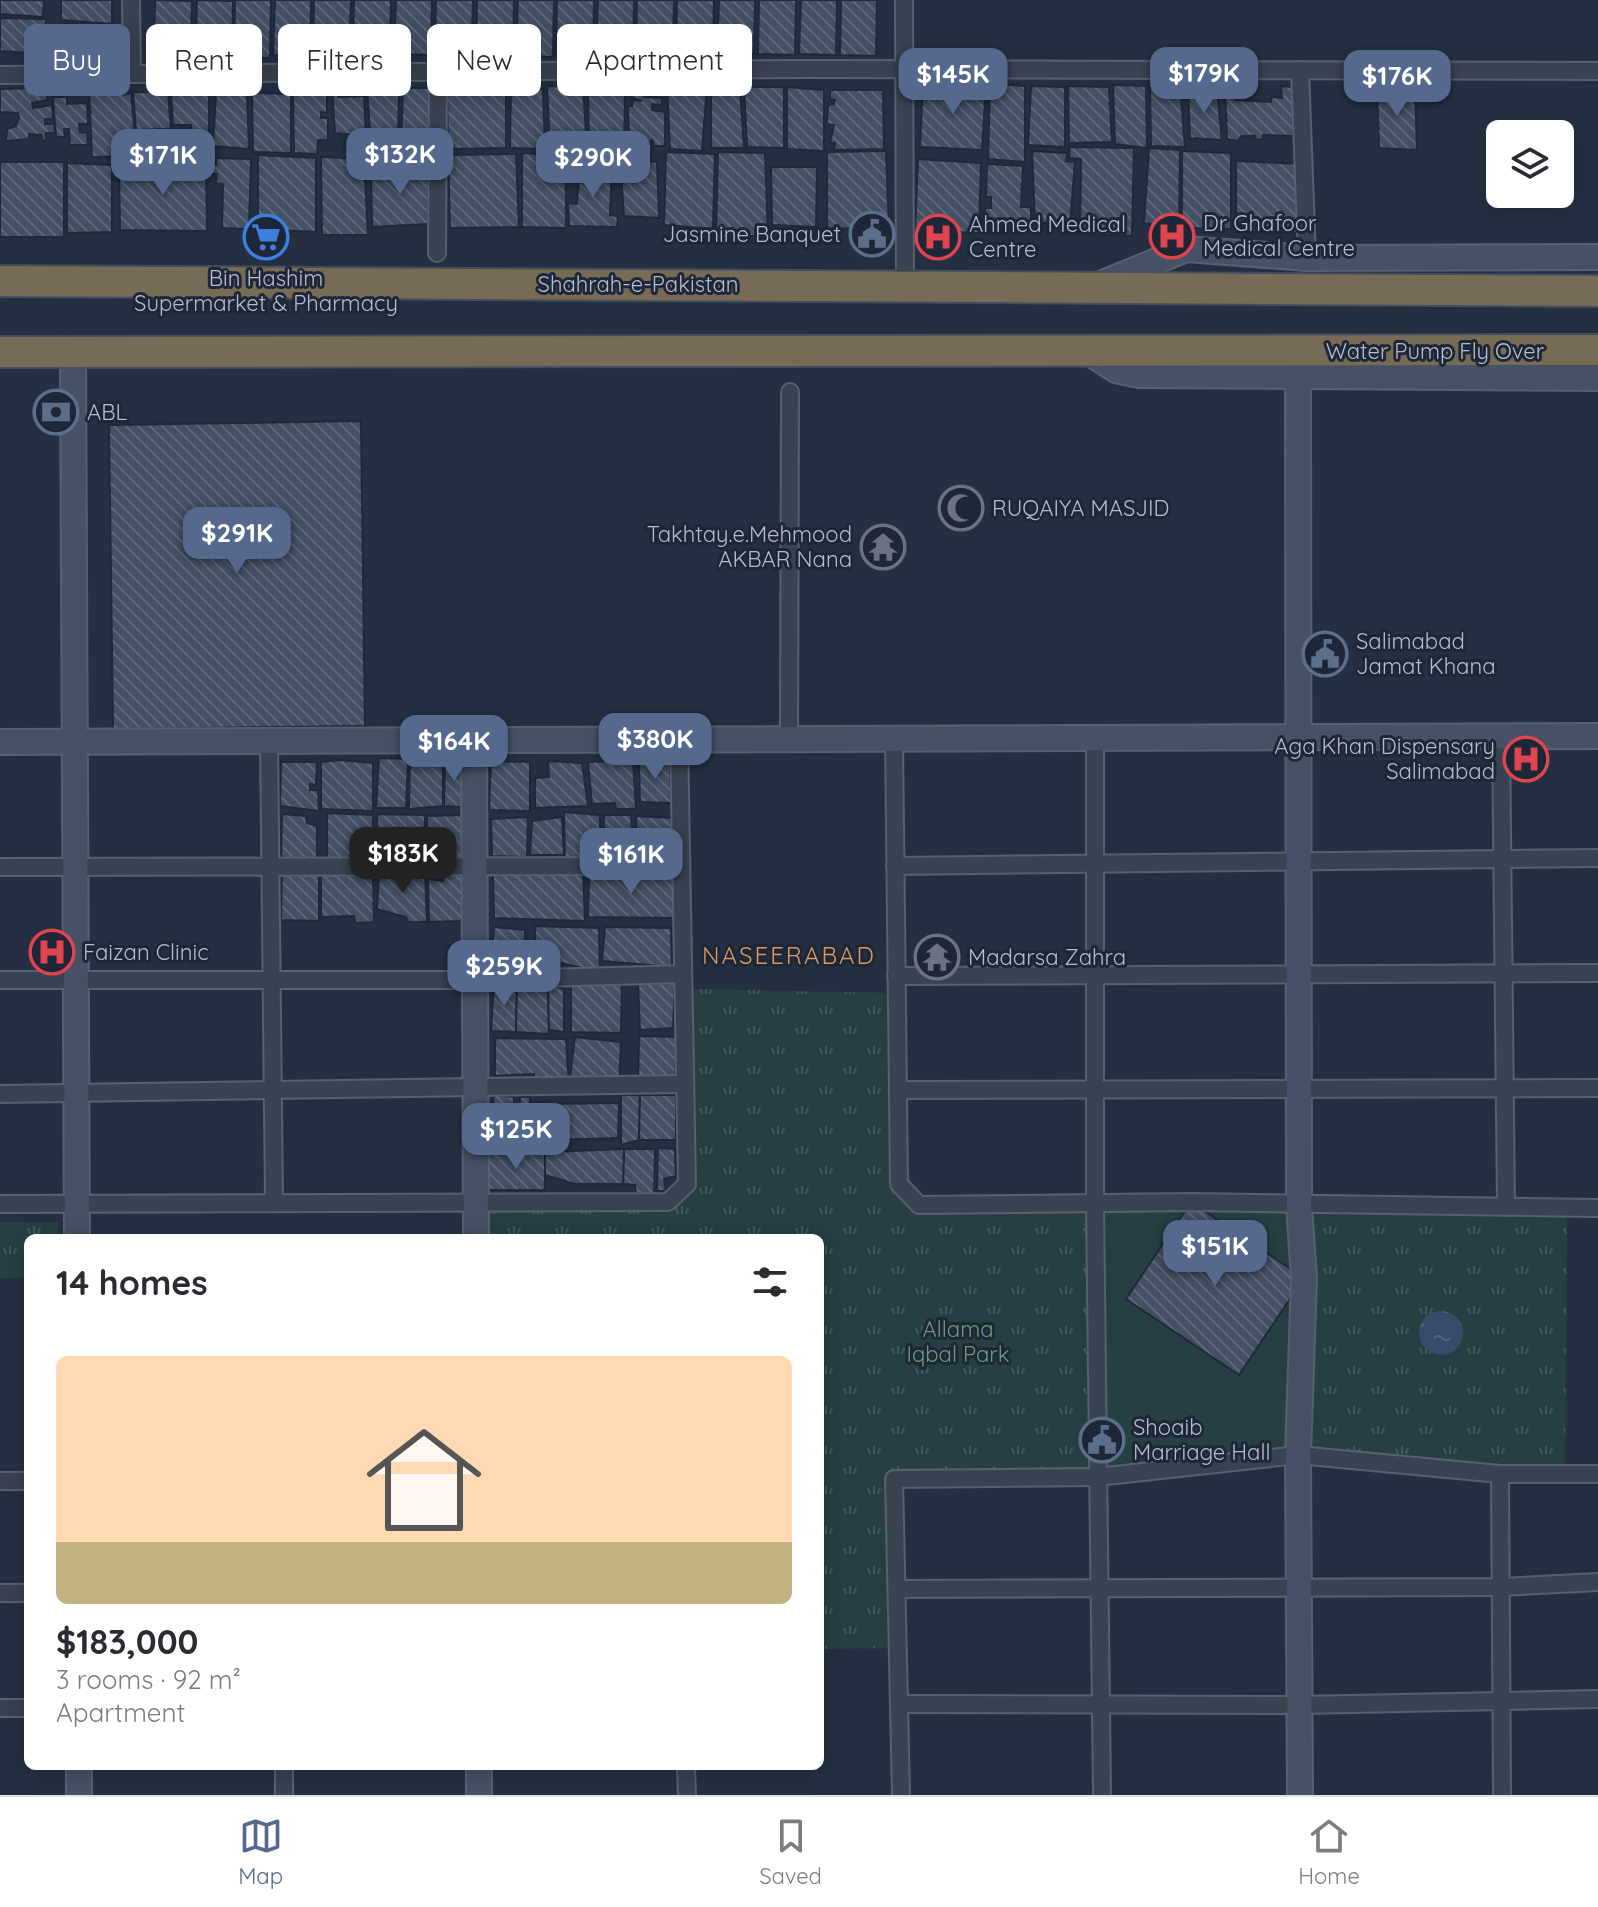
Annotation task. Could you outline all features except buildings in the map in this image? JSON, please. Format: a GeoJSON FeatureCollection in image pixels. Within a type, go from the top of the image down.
{"type":"FeatureCollection","features":[{"type":"Feature","properties":{"kind":"highway","name":"Shahrah-e-Pakistan"},"geometry":{"type":"LineString","coordinates":[[0,281],[1598,291]]}},
{"type":"Feature","properties":{"kind":"highway","name":"Water Pump Fly Over"},"geometry":{"type":"LineString","coordinates":[[1084,349],[1598,350]]}},
{"type":"Feature","properties":{"kind":"highway"},"geometry":{"type":"LineString","coordinates":[[0,352],[1084,349]]}},
{"type":"Feature","properties":{"kind":"street"},"geometry":{"type":"LineString","coordinates":[[131,0],[132,74]]}},
{"type":"Feature","properties":{"kind":"street"},"geometry":{"type":"LineString","coordinates":[[904,0],[905,285]]}},
{"type":"Feature","properties":{"kind":"street"},"geometry":{"type":"LineString","coordinates":[[541,72],[905,69],[1598,71]]}},
{"type":"Feature","properties":{"kind":"street"},"geometry":{"type":"LineString","coordinates":[[1300,70],[1307,258]]}},
{"type":"Feature","properties":{"kind":"street"},"geometry":{"type":"LineString","coordinates":[[0,75],[427,73]]}},
{"type":"Feature","properties":{"kind":"street"},"geometry":{"type":"LineString","coordinates":[[437,253],[438,96]]}},
{"type":"Feature","properties":{"kind":"street"},"geometry":{"type":"LineString","coordinates":[[1095,286],[1186,249],[1307,258],[1598,257]]}},
{"type":"Feature","properties":{"kind":"street"},"geometry":{"type":"LineString","coordinates":[[1084,349],[1116,370],[1139,375],[1298,379],[1598,378]]}},
{"type":"Feature","properties":{"kind":"street"},"geometry":{"type":"LineString","coordinates":[[73,352],[77,1234]]}},
{"type":"Feature","properties":{"kind":"street"},"geometry":{"type":"LineString","coordinates":[[1298,379],[1299,1206],[1304,1278],[1298,1455],[1300,1795]]}},
{"type":"Feature","properties":{"kind":"street"},"geometry":{"type":"LineString","coordinates":[[789,739],[790,392]]}},
{"type":"Feature","properties":{"kind":"street"},"geometry":{"type":"LineString","coordinates":[[1501,736],[1506,1207]]}},
{"type":"Feature","properties":{"kind":"street"},"geometry":{"type":"LineString","coordinates":[[0,742],[1598,736]]}},
{"type":"Feature","properties":{"kind":"street"},"geometry":{"type":"LineString","coordinates":[[1095,738],[1095,1205],[1102,1795]]}},
{"type":"Feature","properties":{"kind":"street"},"geometry":{"type":"LineString","coordinates":[[0,1204],[668,1202],[687,1184],[679,739]]}},
{"type":"Feature","properties":{"kind":"street"},"geometry":{"type":"LineString","coordinates":[[894,739],[899,1184],[919,1205],[1191,1202],[1299,1206],[1598,1208]]}},
{"type":"Feature","properties":{"kind":"street"},"geometry":{"type":"LineString","coordinates":[[474,740],[476,1234]]}},
{"type":"Feature","properties":{"kind":"street"},"geometry":{"type":"LineString","coordinates":[[269,741],[274,1202]]}},
{"type":"Feature","properties":{"kind":"street"},"geometry":{"type":"LineString","coordinates":[[895,866],[1598,858]]}},
{"type":"Feature","properties":{"kind":"street"},"geometry":{"type":"LineString","coordinates":[[0,867],[681,866]]}},
{"type":"Feature","properties":{"kind":"street"},"geometry":{"type":"LineString","coordinates":[[896,976],[1598,973]]}},
{"type":"Feature","properties":{"kind":"street"},"geometry":{"type":"LineString","coordinates":[[0,980],[475,980],[683,974]]}},
{"type":"Feature","properties":{"kind":"street"},"geometry":{"type":"LineString","coordinates":[[0,1094],[685,1084]]}},
{"type":"Feature","properties":{"kind":"street"},"geometry":{"type":"LineString","coordinates":[[898,1090],[1598,1088]]}},
{"type":"Feature","properties":{"kind":"street"},"geometry":{"type":"LineString","coordinates":[[901,1795],[894,1479],[1097,1477],[1298,1455],[1500,1474],[1598,1474]]}},
{"type":"Feature","properties":{"kind":"street"},"geometry":{"type":"LineString","coordinates":[[1500,1474],[1502,1795]]}},
{"type":"Feature","properties":{"kind":"street"},"geometry":{"type":"LineString","coordinates":[[0,1481],[24,1481]]}},
{"type":"Feature","properties":{"kind":"street"},"geometry":{"type":"LineString","coordinates":[[897,1589],[1501,1587],[1598,1582]]}},
{"type":"Feature","properties":{"kind":"street"},"geometry":{"type":"LineString","coordinates":[[0,1593],[24,1593]]}},
{"type":"Feature","properties":{"kind":"street"},"geometry":{"type":"LineString","coordinates":[[899,1704],[1100,1702],[1300,1705],[1598,1699]]}},
{"type":"Feature","properties":{"kind":"street"},"geometry":{"type":"LineString","coordinates":[[0,1708],[24,1708]]}},
{"type":"Feature","properties":{"kind":"street"},"geometry":{"type":"LineString","coordinates":[[79,1770],[79,1795]]}},
{"type":"Feature","properties":{"kind":"street"},"geometry":{"type":"LineString","coordinates":[[284,1770],[284,1795]]}},
{"type":"Feature","properties":{"kind":"street"},"geometry":{"type":"LineString","coordinates":[[479,1770],[479,1795]]}},
{"type":"Feature","properties":{"kind":"street"},"geometry":{"type":"LineString","coordinates":[[686,1770],[687,1795]]}},
{"type":"Feature","properties":{"kind":"green space","name":"Allama Iqbal Park"},"geometry":{"type":"Polygon","coordinates":[[[683,989],[896,993],[899,1184],[919,1205],[1095,1205],[1097,1477],[894,1479],[898,1648],[824,1649],[824,1234],[477,1234],[476,1201],[667,1202],[681,1192],[683,989]]]}},
{"type":"Feature","properties":{"kind":"green space"},"geometry":{"type":"Polygon","coordinates":[[[1095,1205],[1299,1206],[1298,1455],[1097,1477],[1095,1205]]]}},
{"type":"Feature","properties":{"kind":"green space"},"geometry":{"type":"Polygon","coordinates":[[[1299,1206],[1567,1208],[1565,1474],[1298,1455],[1299,1206]]]}},
{"type":"Feature","properties":{"kind":"green space"},"geometry":{"type":"Polygon","coordinates":[[[0,1222],[59,1222],[58,1234],[24,1234],[24,1278],[0,1278],[0,1222]]]}},
{"type":"Feature","properties":{"kind":"water"},"geometry":{"type":"Polygon","coordinates":[[[1441,1311],[1457,1317],[1463,1333],[1457,1349],[1441,1355],[1425,1349],[1419,1333],[1425,1317],[1441,1311]]]}},
{"type":"Feature","properties":{"kind":"place","name":"Jasmine Banquet"},"geometry":{"type":"Point","coordinates":[872,234]}},
{"type":"Feature","properties":{"kind":"place","name":"Dr Ghafoor Medical Centre"},"geometry":{"type":"Point","coordinates":[1172,236]}},
{"type":"Feature","properties":{"kind":"place","name":"Bin Hashim Supermarket & Pharmacy"},"geometry":{"type":"Point","coordinates":[266,237]}},
{"type":"Feature","properties":{"kind":"place","name":"Ahmed Medical Centre"},"geometry":{"type":"Point","coordinates":[938,237]}},
{"type":"Feature","properties":{"kind":"place","name":"ABL"},"geometry":{"type":"Point","coordinates":[56,412]}},
{"type":"Feature","properties":{"kind":"place","name":"RUQAIYA MASJID"},"geometry":{"type":"Point","coordinates":[961,508]}},
{"type":"Feature","properties":{"kind":"place","name":"Takhtay.e.Mehmood AKBAR Nana"},"geometry":{"type":"Point","coordinates":[883,547]}},
{"type":"Feature","properties":{"kind":"place","name":"Salimabad Jamat Khana"},"geometry":{"type":"Point","coordinates":[1325,654]}},
{"type":"Feature","properties":{"kind":"place","name":"Aga Khan Dispensary Salimabad"},"geometry":{"type":"Point","coordinates":[1526,759]}},
{"type":"Feature","properties":{"kind":"place","name":"Faizan Clinic"},"geometry":{"type":"Point","coordinates":[52,952]}},
{"type":"Feature","properties":{"kind":"place","name":"Madarsa Zahra"},"geometry":{"type":"Point","coordinates":[937,957]}},
{"type":"Feature","properties":{"kind":"place","name":"Shoaib Marriage Hall"},"geometry":{"type":"Point","coordinates":[1102,1440]}},
{"type":"Feature","properties":{"kind":"district","name":"NASEERABAD"},"geometry":{"type":"Point","coordinates":[789,956]}}]}
